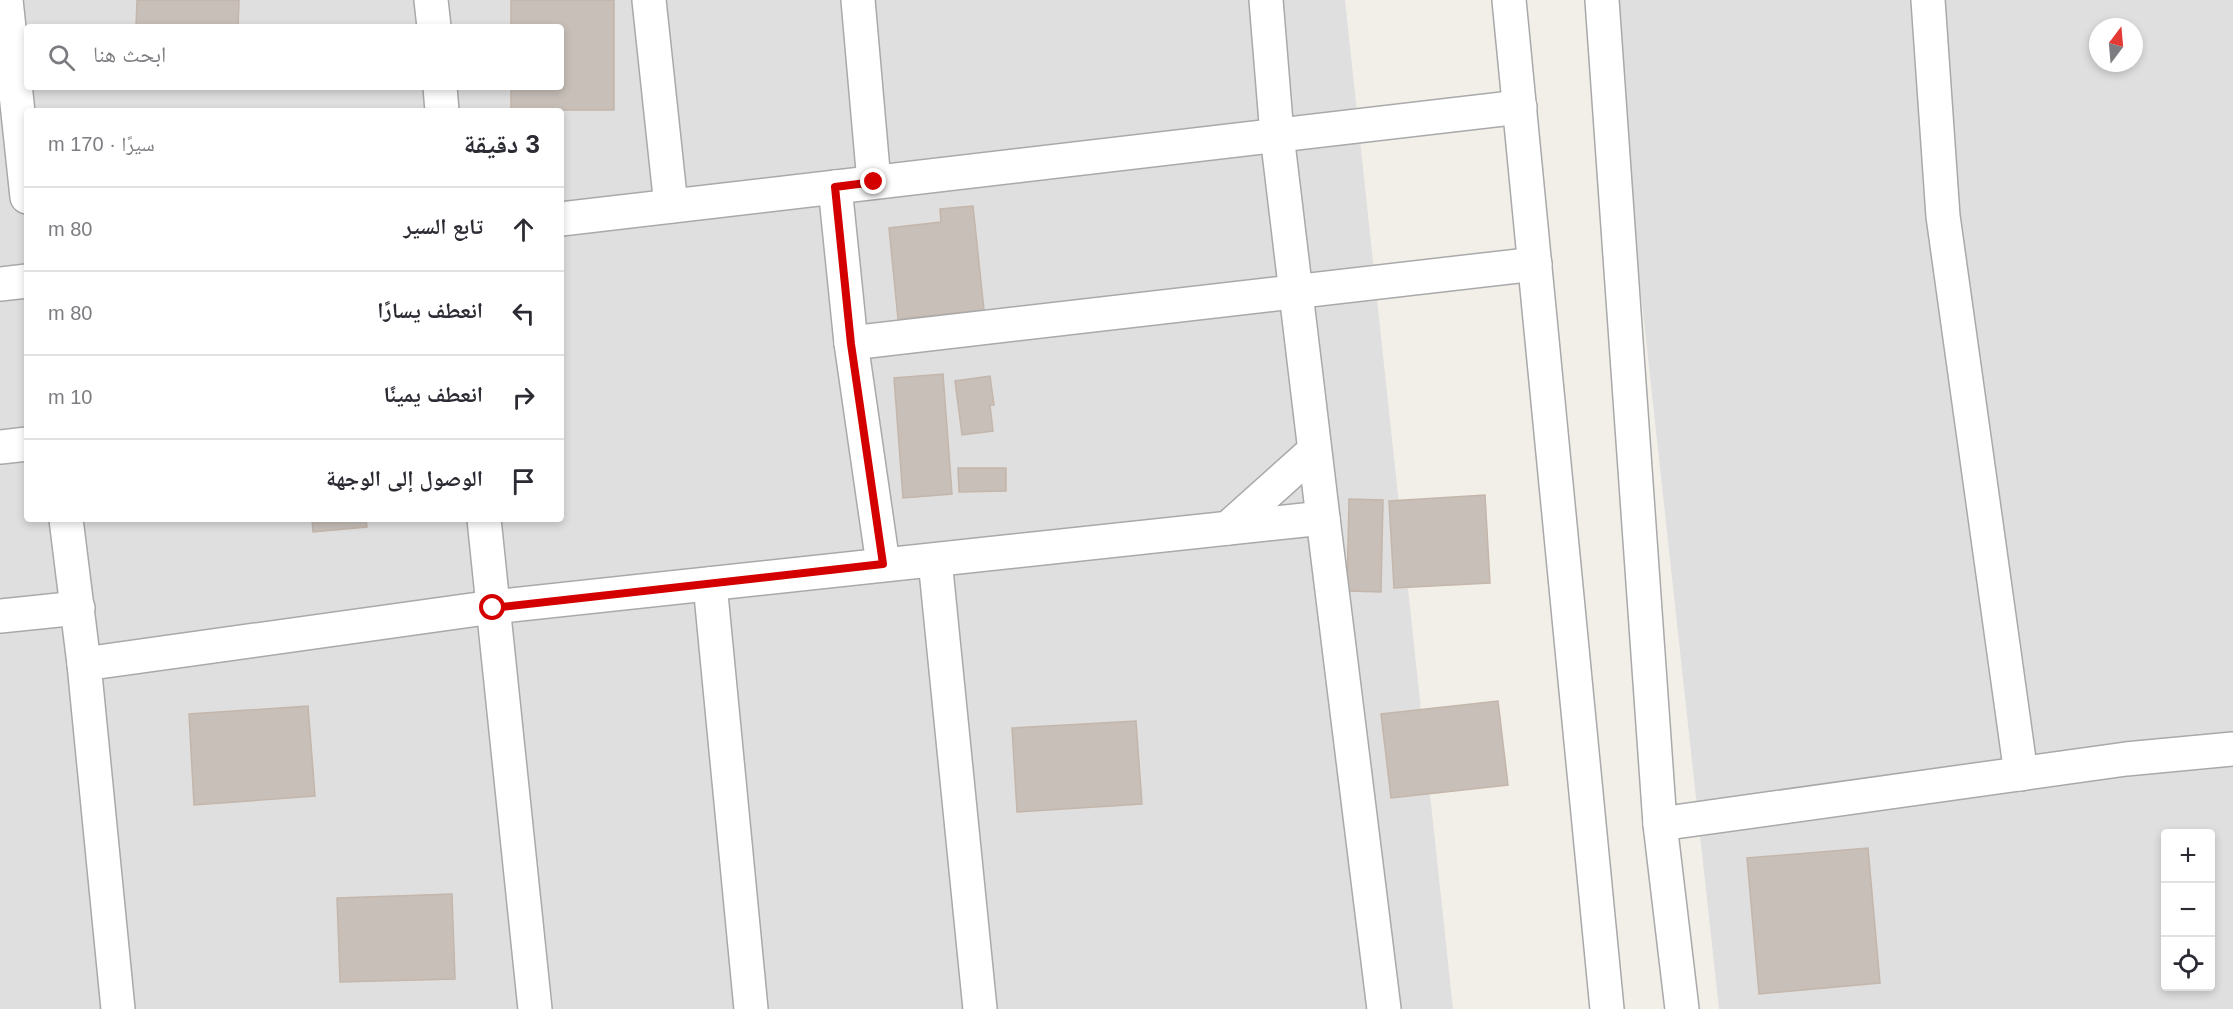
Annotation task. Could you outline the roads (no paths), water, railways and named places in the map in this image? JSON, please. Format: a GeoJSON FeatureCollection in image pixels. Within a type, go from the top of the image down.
{"type":"FeatureCollection","features":[{"type":"Feature","properties":{"kind":"street"},"geometry":{"type":"LineString","coordinates":[[6,0],[24,168]]}},
{"type":"Feature","properties":{"kind":"street"},"geometry":{"type":"LineString","coordinates":[[431,0],[434,24]]}},
{"type":"Feature","properties":{"kind":"street"},"geometry":{"type":"LineString","coordinates":[[649,0],[671,206]]}},
{"type":"Feature","properties":{"kind":"street"},"geometry":{"type":"LineString","coordinates":[[858,0],[874,182]]}},
{"type":"Feature","properties":{"kind":"street"},"geometry":{"type":"LineString","coordinates":[[1266,0],[1277,135],[1294,294],[1384,1009]]}},
{"type":"Feature","properties":{"kind":"street"},"geometry":{"type":"LineString","coordinates":[[1509,0],[1607,1009]]}},
{"type":"Feature","properties":{"kind":"street"},"geometry":{"type":"LineString","coordinates":[[1602,0],[1660,824],[1682,1009]]}},
{"type":"Feature","properties":{"kind":"street"},"geometry":{"type":"LineString","coordinates":[[1928,0],[1943,216],[2020,774]]}},
{"type":"Feature","properties":{"kind":"street"},"geometry":{"type":"LineString","coordinates":[[440,90],[442,108]]}},
{"type":"Feature","properties":{"kind":"street"},"geometry":{"type":"LineString","coordinates":[[564,219],[1520,107]]}},
{"type":"Feature","properties":{"kind":"street"},"geometry":{"type":"LineString","coordinates":[[835,187],[851,344],[883,564]]}},
{"type":"Feature","properties":{"kind":"street"},"geometry":{"type":"LineString","coordinates":[[851,344],[1294,294],[1535,264]]}},
{"type":"Feature","properties":{"kind":"street"},"geometry":{"type":"LineString","coordinates":[[0,284],[24,281]]}},
{"type":"Feature","properties":{"kind":"street"},"geometry":{"type":"LineString","coordinates":[[0,447],[24,444]]}},
{"type":"Feature","properties":{"kind":"street"},"geometry":{"type":"LineString","coordinates":[[1228,528],[1314,451]]}},
{"type":"Feature","properties":{"kind":"street"},"geometry":{"type":"LineString","coordinates":[[84,664],[493,608],[1323,518]]}},
{"type":"Feature","properties":{"kind":"street"},"geometry":{"type":"LineString","coordinates":[[66,522],[84,664],[118,1009]]}},
{"type":"Feature","properties":{"kind":"street"},"geometry":{"type":"LineString","coordinates":[[484,522],[534,1009]]}},
{"type":"Feature","properties":{"kind":"street"},"geometry":{"type":"LineString","coordinates":[[935,560],[980,1009]]}},
{"type":"Feature","properties":{"kind":"street"},"geometry":{"type":"LineString","coordinates":[[710,584],[750,1009]]}},
{"type":"Feature","properties":{"kind":"street"},"geometry":{"type":"LineString","coordinates":[[0,616],[78,608]]}},
{"type":"Feature","properties":{"kind":"street"},"geometry":{"type":"LineString","coordinates":[[1660,824],[2126,759],[2233,749]]}}]}
